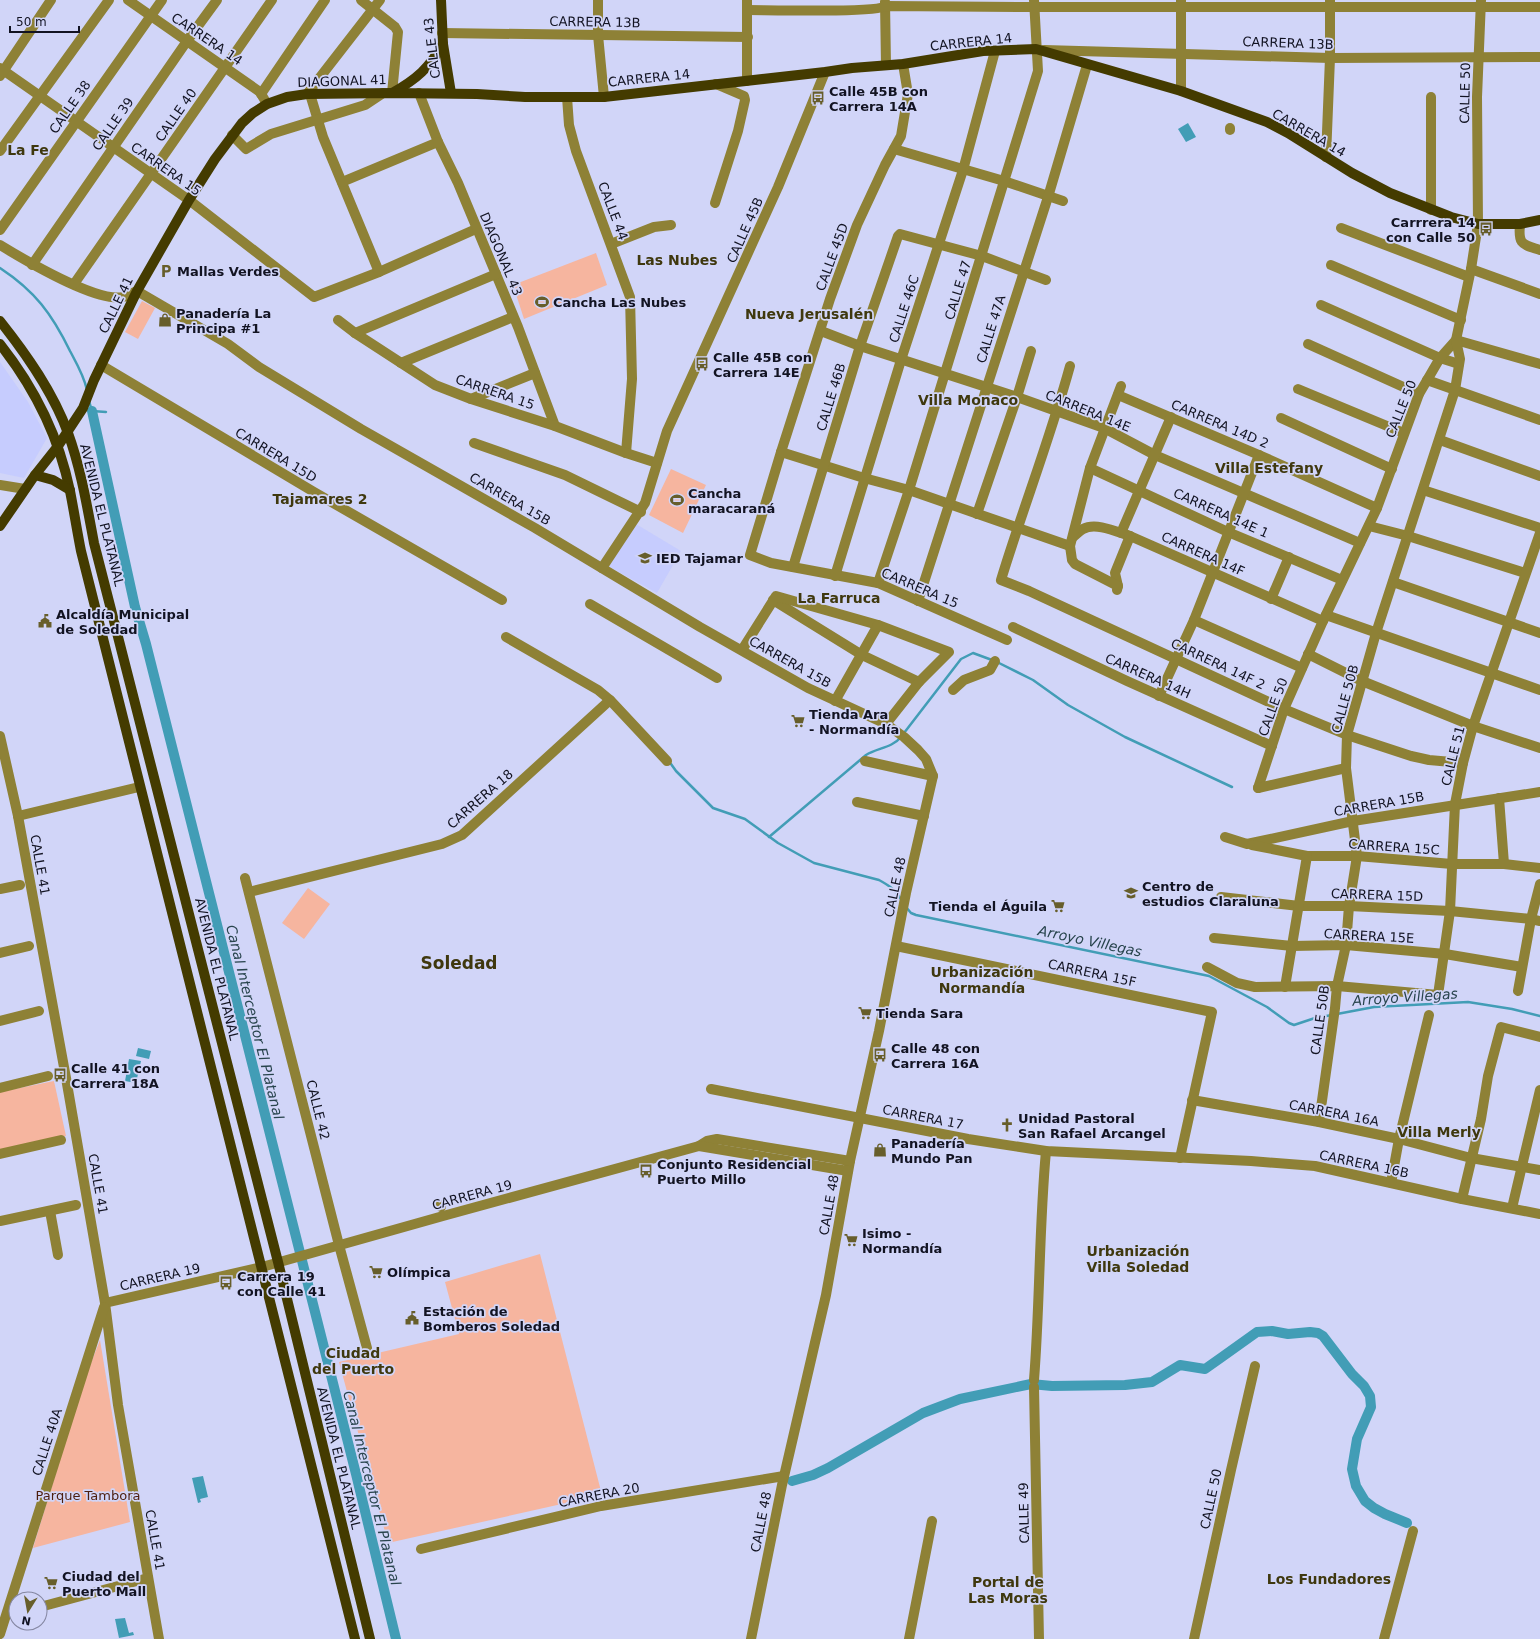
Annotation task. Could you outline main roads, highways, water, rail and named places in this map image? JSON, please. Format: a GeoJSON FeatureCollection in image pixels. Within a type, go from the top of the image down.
{"type":"FeatureCollection","features":[{"type":"Feature","properties":{"kind":"main road","name":"CALLE 43"},"geometry":{"type":"LineString","coordinates":[[441,0],[443,44],[451,93]]}},
{"type":"Feature","properties":{"kind":"main road"},"geometry":{"type":"LineString","coordinates":[[387,93],[408,84],[423,73],[430,65],[443,44]]}},
{"type":"Feature","properties":{"kind":"main road","name":"CARRERA 14"},"geometry":{"type":"LineString","coordinates":[[419,93],[567,98],[604,97],[903,64],[983,51],[1036,49],[1181,91],[1267,122],[1390,193],[1431,210],[1466,222],[1478,224],[1520,224],[1540,220]]}},
{"type":"Feature","properties":{"kind":"main road","name":"DIAGONAL 41"},"geometry":{"type":"LineString","coordinates":[[267,104],[287,97],[308,94],[419,93]]}},
{"type":"Feature","properties":{"kind":"main road","name":"CALLE 41"},"geometry":{"type":"LineString","coordinates":[[0,526],[35,475],[68,432],[82,408],[137,290],[189,200],[232,135],[253,113],[267,104]]}},
{"type":"Feature","properties":{"kind":"main road","name":"AVENIDA EL PLATANAL"},"geometry":{"type":"LineString","coordinates":[[0,321],[32,363],[46,388],[68,432],[77,462],[94,543],[282,1261],[370,1639]]}},
{"type":"Feature","properties":{"kind":"main road","name":"AVENIDA EL PLATANAL"},"geometry":{"type":"LineString","coordinates":[[0,344],[26,379],[40,405],[58,446],[70,490],[81,551],[139,786],[355,1639]]}},
{"type":"Feature","properties":{"kind":"main road"},"geometry":{"type":"LineString","coordinates":[[35,475],[53,480],[70,490]]}},
{"type":"Feature","properties":{"kind":"waterway"},"geometry":{"type":"LineString","coordinates":[[0,268],[23,285],[49,315],[78,365],[87,390]]}},
{"type":"Feature","properties":{"kind":"waterway","name":"Arroyo Villegas"},"geometry":{"type":"LineString","coordinates":[[89,401],[92,411],[106,412]]}},
{"type":"Feature","properties":{"kind":"waterway","name":"Canal Interceptor El Platanal"},"geometry":{"type":"LineString","coordinates":[[92,411],[135,607],[146,644],[356,1474],[396,1639]]}},
{"type":"Feature","properties":{"kind":"waterway"},"geometry":{"type":"LineString","coordinates":[[904,733],[961,659],[973,653],[992,660]]}},
{"type":"Feature","properties":{"kind":"waterway"},"geometry":{"type":"LineString","coordinates":[[997,662],[1033,680],[1068,705],[1125,737],[1232,787]]}},
{"type":"Feature","properties":{"kind":"waterway"},"geometry":{"type":"LineString","coordinates":[[769,837],[866,755],[889,746],[901,737]]}},
{"type":"Feature","properties":{"kind":"waterway","name":"Arroyo Villegas"},"geometry":{"type":"LineString","coordinates":[[671,764],[676,771],[713,808],[745,819],[778,843],[814,863],[879,880],[892,888],[901,899]]}},
{"type":"Feature","properties":{"kind":"waterway","name":"Arroyo Villegas"},"geometry":{"type":"LineString","coordinates":[[906,907],[911,913],[916,915],[1209,976],[1267,1007],[1294,1025],[1315,1018],[1332,1015]]}},
{"type":"Feature","properties":{"kind":"waterway","name":"Arroyo Villegas"},"geometry":{"type":"LineString","coordinates":[[1337,1014],[1374,1007],[1468,1002],[1512,1009],[1540,1016]]}},
{"type":"Feature","properties":{"kind":"waterway"},"geometry":{"type":"LineString","coordinates":[[792,1481],[813,1475],[828,1468],[923,1413],[960,1399],[1031,1384],[1052,1386],[1125,1385],[1152,1382],[1180,1365],[1205,1369],[1257,1332],[1272,1331],[1288,1334],[1310,1332],[1318,1333],[1323,1336],[1352,1374],[1364,1386],[1370,1396],[1371,1407],[1357,1439],[1352,1469],[1356,1486],[1365,1501],[1374,1508],[1407,1523]]}},
{"type":"Feature","properties":{"kind":"place","name":"Calle 45B con Carrera 14A"},"geometry":{"type":"Point","coordinates":[818,98]}},
{"type":"Feature","properties":{"kind":"place","name":"Carrrera 14 con Calle 50"},"geometry":{"type":"Point","coordinates":[1486,229]}},
{"type":"Feature","properties":{"kind":"place","name":"Mallas Verdes"},"geometry":{"type":"Point","coordinates":[166,271]}},
{"type":"Feature","properties":{"kind":"place","name":"Cancha Las Nubes"},"geometry":{"type":"Point","coordinates":[542,302]}},
{"type":"Feature","properties":{"kind":"place","name":"Panadería La Principa #1"},"geometry":{"type":"Point","coordinates":[165,320]}},
{"type":"Feature","properties":{"kind":"place","name":"Calle 45B con Carrera 14E"},"geometry":{"type":"Point","coordinates":[702,364]}},
{"type":"Feature","properties":{"kind":"place","name":"Cancha maracaraná"},"geometry":{"type":"Point","coordinates":[677,500]}},
{"type":"Feature","properties":{"kind":"place","name":"IED Tajamar"},"geometry":{"type":"Point","coordinates":[645,558]}},
{"type":"Feature","properties":{"kind":"place","name":"Alcaldía Municipal de Soledad"},"geometry":{"type":"Point","coordinates":[45,621]}},
{"type":"Feature","properties":{"kind":"place","name":"Tienda Ara - Normandía"},"geometry":{"type":"Point","coordinates":[798,721]}},
{"type":"Feature","properties":{"kind":"place","name":"Centro de estudios Claraluna"},"geometry":{"type":"Point","coordinates":[1131,893]}},
{"type":"Feature","properties":{"kind":"place","name":"Tienda el Águila"},"geometry":{"type":"Point","coordinates":[1058,906]}},
{"type":"Feature","properties":{"kind":"place","name":"Tienda Sara"},"geometry":{"type":"Point","coordinates":[865,1013]}},
{"type":"Feature","properties":{"kind":"place","name":"Calle 48 con Carrera 16A"},"geometry":{"type":"Point","coordinates":[880,1055]}},
{"type":"Feature","properties":{"kind":"place","name":"Calle 41 con Carrera 18A"},"geometry":{"type":"Point","coordinates":[60,1075]}},
{"type":"Feature","properties":{"kind":"place","name":"Unidad Pastoral San Rafael Arcangel"},"geometry":{"type":"Point","coordinates":[1007,1125]}},
{"type":"Feature","properties":{"kind":"place","name":"Panadería Mundo Pan"},"geometry":{"type":"Point","coordinates":[880,1150]}},
{"type":"Feature","properties":{"kind":"place","name":"Conjunto Residencial Puerto Millo"},"geometry":{"type":"Point","coordinates":[646,1171]}},
{"type":"Feature","properties":{"kind":"place","name":"Isimo - Normandía"},"geometry":{"type":"Point","coordinates":[851,1240]}},
{"type":"Feature","properties":{"kind":"place","name":"Olímpica"},"geometry":{"type":"Point","coordinates":[376,1272]}},
{"type":"Feature","properties":{"kind":"place","name":"Carrera 19 con Calle 41"},"geometry":{"type":"Point","coordinates":[226,1283]}},
{"type":"Feature","properties":{"kind":"place","name":"Estación de Bomberos Soledad"},"geometry":{"type":"Point","coordinates":[412,1318]}},
{"type":"Feature","properties":{"kind":"place","name":"Ciudad del Puerto Mall"},"geometry":{"type":"Point","coordinates":[51,1583]}},
{"type":"Feature","properties":{"kind":"district","name":"La Fe"},"geometry":{"type":"Point","coordinates":[28,150]}},
{"type":"Feature","properties":{"kind":"district","name":"Las Nubes"},"geometry":{"type":"Point","coordinates":[677,260]}},
{"type":"Feature","properties":{"kind":"district","name":"Nueva Jerusalén"},"geometry":{"type":"Point","coordinates":[809,314]}},
{"type":"Feature","properties":{"kind":"district","name":"Villa Monaco"},"geometry":{"type":"Point","coordinates":[968,400]}},
{"type":"Feature","properties":{"kind":"district","name":"Villa Estefany"},"geometry":{"type":"Point","coordinates":[1269,468]}},
{"type":"Feature","properties":{"kind":"district","name":"Tajamares 2"},"geometry":{"type":"Point","coordinates":[320,499]}},
{"type":"Feature","properties":{"kind":"district","name":"La Farruca"},"geometry":{"type":"Point","coordinates":[839,598]}},
{"type":"Feature","properties":{"kind":"district","name":"Soledad"},"geometry":{"type":"Point","coordinates":[459,963]}},
{"type":"Feature","properties":{"kind":"district","name":"Urbanización Normandía"},"geometry":{"type":"Point","coordinates":[982,980]}},
{"type":"Feature","properties":{"kind":"district","name":"Villa Merly"},"geometry":{"type":"Point","coordinates":[1439,1132]}},
{"type":"Feature","properties":{"kind":"district","name":"Urbanización Villa Soledad"},"geometry":{"type":"Point","coordinates":[1138,1260]}},
{"type":"Feature","properties":{"kind":"district","name":"Ciudad del Puerto"},"geometry":{"type":"Point","coordinates":[353,1362]}},
{"type":"Feature","properties":{"kind":"district","name":"Los Fundadores"},"geometry":{"type":"Point","coordinates":[1329,1579]}},
{"type":"Feature","properties":{"kind":"district","name":"Portal de Las Moras"},"geometry":{"type":"Point","coordinates":[1008,1590]}},
{"type":"Feature","properties":{"kind":"park label","name":"Parque Tambora"},"geometry":{"type":"Point","coordinates":[88,1495]}}]}
